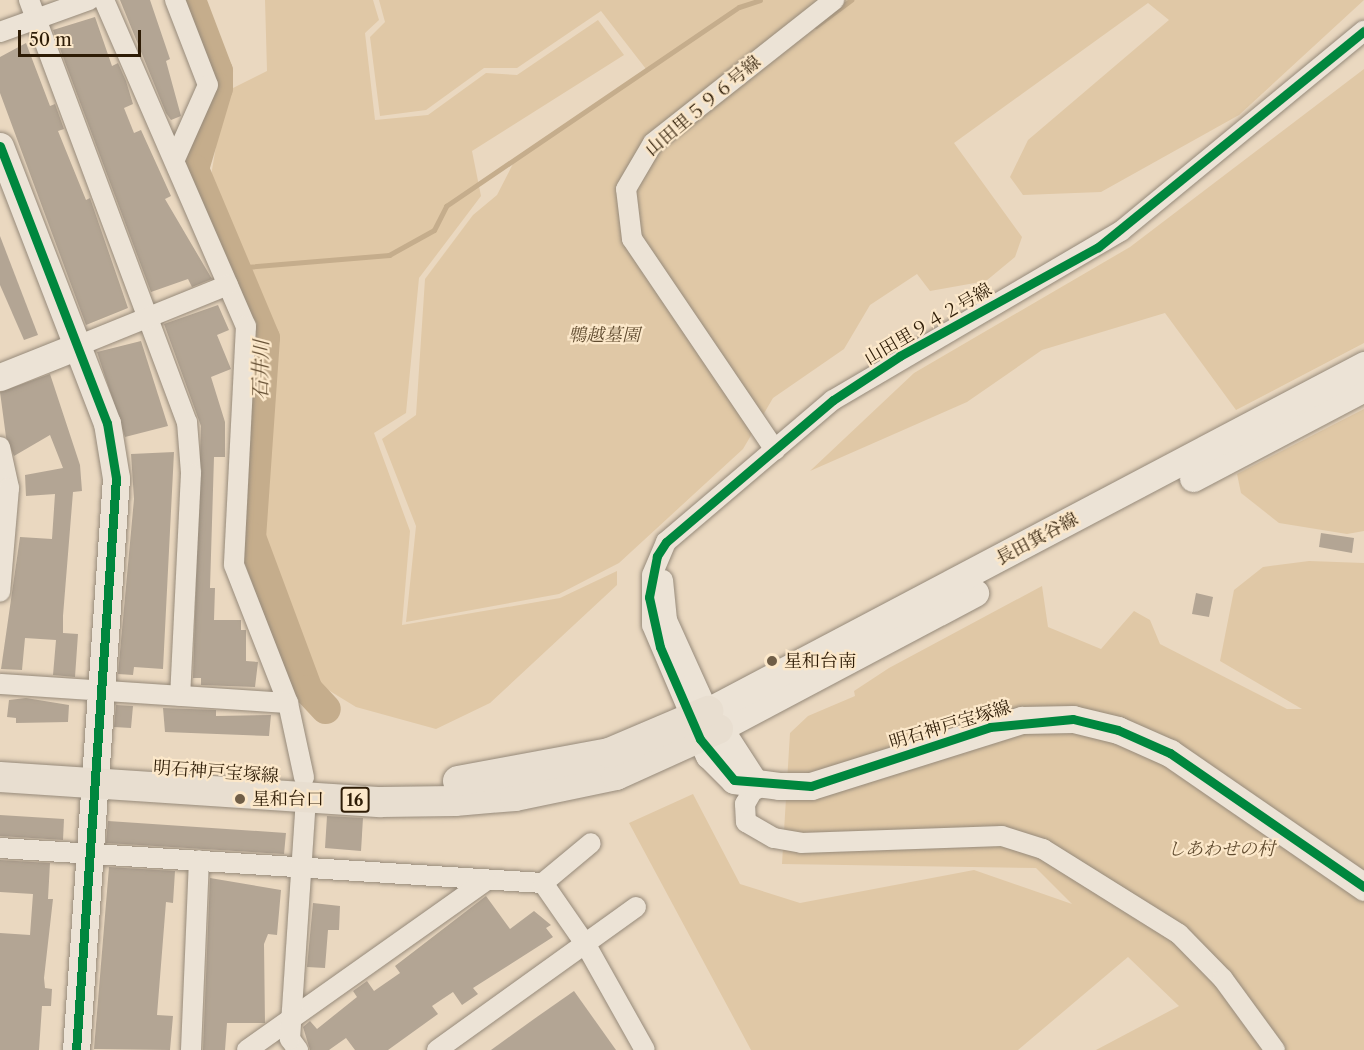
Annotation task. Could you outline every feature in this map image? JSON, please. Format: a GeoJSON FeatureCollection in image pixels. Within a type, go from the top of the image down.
{"type":"FeatureCollection","features":[{"type":"Feature","properties":{"kind":"main road","name":"明石神戸宝塚線"},"geometry":{"type":"LineString","coordinates":[[0,777],[93,774],[305,787],[381,802],[515,796],[616,775],[705,724]]}},
{"type":"Feature","properties":{"kind":"main road","name":"明石神戸宝塚線"},"geometry":{"type":"LineString","coordinates":[[0,757],[93,774]]}},
{"type":"Feature","properties":{"kind":"street"},"geometry":{"type":"LineString","coordinates":[[29,0],[150,317],[187,422],[192,473],[180,696]]}},
{"type":"Feature","properties":{"kind":"street"},"geometry":{"type":"LineString","coordinates":[[0,32],[88,0]]}},
{"type":"Feature","properties":{"kind":"street"},"geometry":{"type":"LineString","coordinates":[[104,0],[246,326],[234,565],[288,703],[305,787],[305,866],[290,1040],[298,1050]]}},
{"type":"Feature","properties":{"kind":"street"},"geometry":{"type":"LineString","coordinates":[[175,0],[208,85],[175,159]]}},
{"type":"Feature","properties":{"kind":"street","name":"山田里５９６号線"},"geometry":{"type":"LineString","coordinates":[[775,450],[632,239],[626,189],[653,143],[834,0]]}},
{"type":"Feature","properties":{"kind":"street","name":"山田里９４２号線"},"geometry":{"type":"LineString","coordinates":[[705,724],[652,625],[649,597],[657,556],[832,400],[900,356],[1098,247],[1364,31]]}},
{"type":"Feature","properties":{"kind":"street"},"geometry":{"type":"LineString","coordinates":[[0,146],[75,347],[107,423],[116,478],[75,1049]]}},
{"type":"Feature","properties":{"kind":"street"},"geometry":{"type":"LineString","coordinates":[[0,377],[228,285]]}},
{"type":"Feature","properties":{"kind":"street","name":"長田箕谷線"},"geometry":{"type":"LineString","coordinates":[[705,724],[1364,365]]}},
{"type":"Feature","properties":{"kind":"street","name":"長田箕谷線"},"geometry":{"type":"LineString","coordinates":[[705,724],[1364,388]]}},
{"type":"Feature","properties":{"kind":"street"},"geometry":{"type":"LineString","coordinates":[[0,447],[4,489],[0,592]]}},
{"type":"Feature","properties":{"kind":"street"},"geometry":{"type":"LineString","coordinates":[[0,684],[100,693],[288,703]]}},
{"type":"Feature","properties":{"kind":"street","name":"明石神戸宝塚線"},"geometry":{"type":"LineString","coordinates":[[705,724],[734,780],[756,785],[811,786],[990,727],[1072,719],[1118,730],[1170,753],[1364,887]]}},
{"type":"Feature","properties":{"kind":"street"},"geometry":{"type":"LineString","coordinates":[[756,785],[746,804],[746,822],[774,838],[801,843],[1002,836],[1043,849],[1179,934],[1223,979],[1275,1050]]}},
{"type":"Feature","properties":{"kind":"street"},"geometry":{"type":"LineString","coordinates":[[0,848],[543,883],[591,843]]}},
{"type":"Feature","properties":{"kind":"street"},"geometry":{"type":"LineString","coordinates":[[191,1050],[199,860]]}},
{"type":"Feature","properties":{"kind":"street"},"geometry":{"type":"LineString","coordinates":[[248,1050],[486,881]]}},
{"type":"Feature","properties":{"kind":"street"},"geometry":{"type":"LineString","coordinates":[[543,883],[586,945],[645,1050]]}},
{"type":"Feature","properties":{"kind":"street"},"geometry":{"type":"LineString","coordinates":[[437,1050],[636,907]]}},
{"type":"Feature","properties":{"kind":"green space"},"geometry":{"type":"Polygon","coordinates":[[[265,0],[373,0],[379,20],[365,33],[375,120],[428,115],[486,73],[517,75],[598,20],[624,55],[472,151],[481,196],[419,278],[406,413],[374,433],[410,531],[402,625],[560,598],[617,571],[617,585],[490,703],[436,729],[356,707],[320,685],[256,544],[268,336],[209,188],[225,92],[267,71],[265,0]]]}},
{"type":"Feature","properties":{"kind":"green space","name":"鵯越墓園"},"geometry":{"type":"Polygon","coordinates":[[[379,0],[1364,0],[1239,115],[1101,192],[1023,195],[1010,177],[1028,140],[1169,20],[1148,3],[954,143],[1022,237],[1015,257],[986,281],[930,291],[917,274],[870,305],[844,349],[773,398],[743,449],[619,563],[559,594],[406,622],[416,526],[382,439],[416,415],[425,279],[473,215],[497,195],[515,160],[646,69],[601,11],[517,68],[484,68],[426,110],[380,116],[370,37],[385,22],[379,0]]]}},
{"type":"Feature","properties":{"kind":"green space"},"geometry":{"type":"Polygon","coordinates":[[[1364,69],[1364,343],[1236,410],[1165,313],[1042,350],[967,402],[810,471],[914,373],[1130,247],[1364,69]]]}},
{"type":"Feature","properties":{"kind":"green space"},"geometry":{"type":"Polygon","coordinates":[[[1364,409],[1364,531],[1347,534],[1279,523],[1241,493],[1237,474],[1364,409]]]}},
{"type":"Feature","properties":{"kind":"green space","name":"しあわせの村"},"geometry":{"type":"Polygon","coordinates":[[[1309,561],[1364,563],[1364,1050],[1096,1050],[1179,1006],[1128,957],[1018,1050],[751,1050],[629,823],[693,794],[740,884],[800,903],[974,870],[1072,904],[1036,868],[782,864],[790,733],[808,716],[855,696],[854,691],[889,668],[1042,586],[1048,627],[1101,649],[1134,611],[1150,620],[1160,644],[1287,709],[1302,709],[1220,661],[1234,590],[1263,567],[1309,561]]]}},
{"type":"Feature","properties":{"kind":"building"},"geometry":{"type":"Polygon","coordinates":[[[120,0],[150,0],[170,59],[166,61],[181,116],[171,120],[166,113],[120,0]]]}},
{"type":"Feature","properties":{"kind":"building"},"geometry":{"type":"Polygon","coordinates":[[[95,17],[112,66],[118,63],[126,81],[133,104],[124,108],[134,133],[141,130],[171,196],[165,199],[212,279],[192,287],[188,279],[151,292],[53,30],[95,17]]]}},
{"type":"Feature","properties":{"kind":"building"},"geometry":{"type":"Polygon","coordinates":[[[26,43],[50,106],[55,104],[64,129],[58,131],[86,200],[90,198],[128,308],[86,325],[0,93],[0,57],[26,43]]]}},
{"type":"Feature","properties":{"kind":"building"},"geometry":{"type":"Polygon","coordinates":[[[0,236],[38,335],[24,340],[0,285],[0,236]]]}},
{"type":"Feature","properties":{"kind":"building"},"geometry":{"type":"Polygon","coordinates":[[[218,305],[229,330],[217,335],[231,369],[211,377],[225,422],[225,457],[214,457],[210,588],[215,588],[214,620],[241,620],[241,630],[246,630],[246,661],[258,662],[255,687],[201,685],[201,678],[193,678],[201,426],[164,324],[218,305]]]}},
{"type":"Feature","properties":{"kind":"building"},"geometry":{"type":"Polygon","coordinates":[[[141,341],[168,426],[125,437],[97,352],[141,341]]]}},
{"type":"Feature","properties":{"kind":"building"},"geometry":{"type":"Polygon","coordinates":[[[50,374],[80,465],[82,491],[73,492],[63,616],[63,633],[78,634],[75,677],[53,675],[56,640],[25,638],[22,670],[1,669],[20,537],[52,539],[55,494],[26,496],[25,475],[63,468],[50,435],[14,456],[6,437],[0,392],[50,374]]]}},
{"type":"Feature","properties":{"kind":"building"},"geometry":{"type":"Polygon","coordinates":[[[174,452],[163,669],[134,667],[133,675],[118,674],[134,499],[131,454],[174,452]]]}},
{"type":"Feature","properties":{"kind":"building"},"geometry":{"type":"Polygon","coordinates":[[[1321,533],[1354,538],[1352,553],[1319,547],[1321,533]]]}},
{"type":"Feature","properties":{"kind":"building"},"geometry":{"type":"Polygon","coordinates":[[[1196,593],[1213,597],[1209,617],[1192,614],[1196,593]]]}},
{"type":"Feature","properties":{"kind":"building"},"geometry":{"type":"Polygon","coordinates":[[[26,698],[69,705],[68,722],[16,723],[16,718],[7,717],[9,700],[26,698]]]}},
{"type":"Feature","properties":{"kind":"building"},"geometry":{"type":"Polygon","coordinates":[[[116,705],[133,706],[131,728],[114,727],[116,705]]]}},
{"type":"Feature","properties":{"kind":"building"},"geometry":{"type":"Polygon","coordinates":[[[163,708],[216,710],[216,716],[271,715],[269,736],[165,732],[163,708]]]}},
{"type":"Feature","properties":{"kind":"building"},"geometry":{"type":"Polygon","coordinates":[[[0,815],[64,819],[63,840],[0,836],[0,815]]]}},
{"type":"Feature","properties":{"kind":"building"},"geometry":{"type":"Polygon","coordinates":[[[327,816],[363,818],[361,851],[325,848],[327,816]]]}},
{"type":"Feature","properties":{"kind":"building"},"geometry":{"type":"Polygon","coordinates":[[[108,821],[286,833],[284,854],[106,843],[108,821]]]}},
{"type":"Feature","properties":{"kind":"building"},"geometry":{"type":"Polygon","coordinates":[[[0,860],[50,863],[48,899],[53,899],[44,978],[45,988],[52,989],[51,1006],[42,1006],[39,1050],[0,1050],[0,933],[30,935],[33,894],[0,892],[0,860]]]}},
{"type":"Feature","properties":{"kind":"building"},"geometry":{"type":"Polygon","coordinates":[[[109,867],[175,871],[173,903],[166,902],[157,1015],[173,1016],[170,1050],[94,1049],[109,867]]]}},
{"type":"Feature","properties":{"kind":"building"},"geometry":{"type":"Polygon","coordinates":[[[210,878],[281,890],[277,935],[268,934],[264,944],[265,1023],[227,1023],[225,1050],[203,1050],[210,878]]]}},
{"type":"Feature","properties":{"kind":"building"},"geometry":{"type":"Polygon","coordinates":[[[486,896],[510,929],[534,911],[551,925],[546,928],[553,937],[473,988],[478,994],[462,1005],[453,992],[432,1006],[438,1014],[388,1050],[355,1050],[346,1038],[329,1050],[310,1050],[303,1027],[310,1021],[317,1029],[357,997],[353,991],[367,981],[374,991],[400,973],[395,966],[486,896]]]}},
{"type":"Feature","properties":{"kind":"building"},"geometry":{"type":"Polygon","coordinates":[[[313,903],[340,906],[339,930],[328,930],[325,968],[307,967],[313,903]]]}},
{"type":"Feature","properties":{"kind":"building"},"geometry":{"type":"Polygon","coordinates":[[[574,991],[616,1050],[491,1050],[534,1019],[574,991]]]}},
{"type":"Feature","properties":{"kind":"waterway","name":"石井川"},"geometry":{"type":"LineString","coordinates":[[191,0],[218,71],[218,88],[194,169],[265,338],[251,537],[308,690],[326,709]]}},
{"type":"Feature","properties":{"kind":"waterway"},"geometry":{"type":"LineString","coordinates":[[234,268],[389,255],[434,230],[446,206],[739,7],[760,0]]}},
{"type":"Feature","properties":{"kind":"waterway"},"geometry":{"type":"LineString","coordinates":[[816,26],[851,0]]}},
{"type":"Feature","properties":{"kind":"cycle path"},"geometry":{"type":"LineString","coordinates":[[1364,31],[1098,247],[900,356],[833,400],[666,542],[657,556],[649,597],[660,647],[700,739],[734,780],[811,786],[990,727],[1073,719],[1118,730],[1170,753],[1364,887]]}},
{"type":"Feature","properties":{"kind":"cycle path"},"geometry":{"type":"LineString","coordinates":[[0,146],[107,423],[116,478],[76,1050]]}},
{"type":"Feature","properties":{"kind":"place","name":"星和台南"},"geometry":{"type":"Point","coordinates":[772,661]}},
{"type":"Feature","properties":{"kind":"place","name":"星和台口"},"geometry":{"type":"Point","coordinates":[240,799]}}]}
